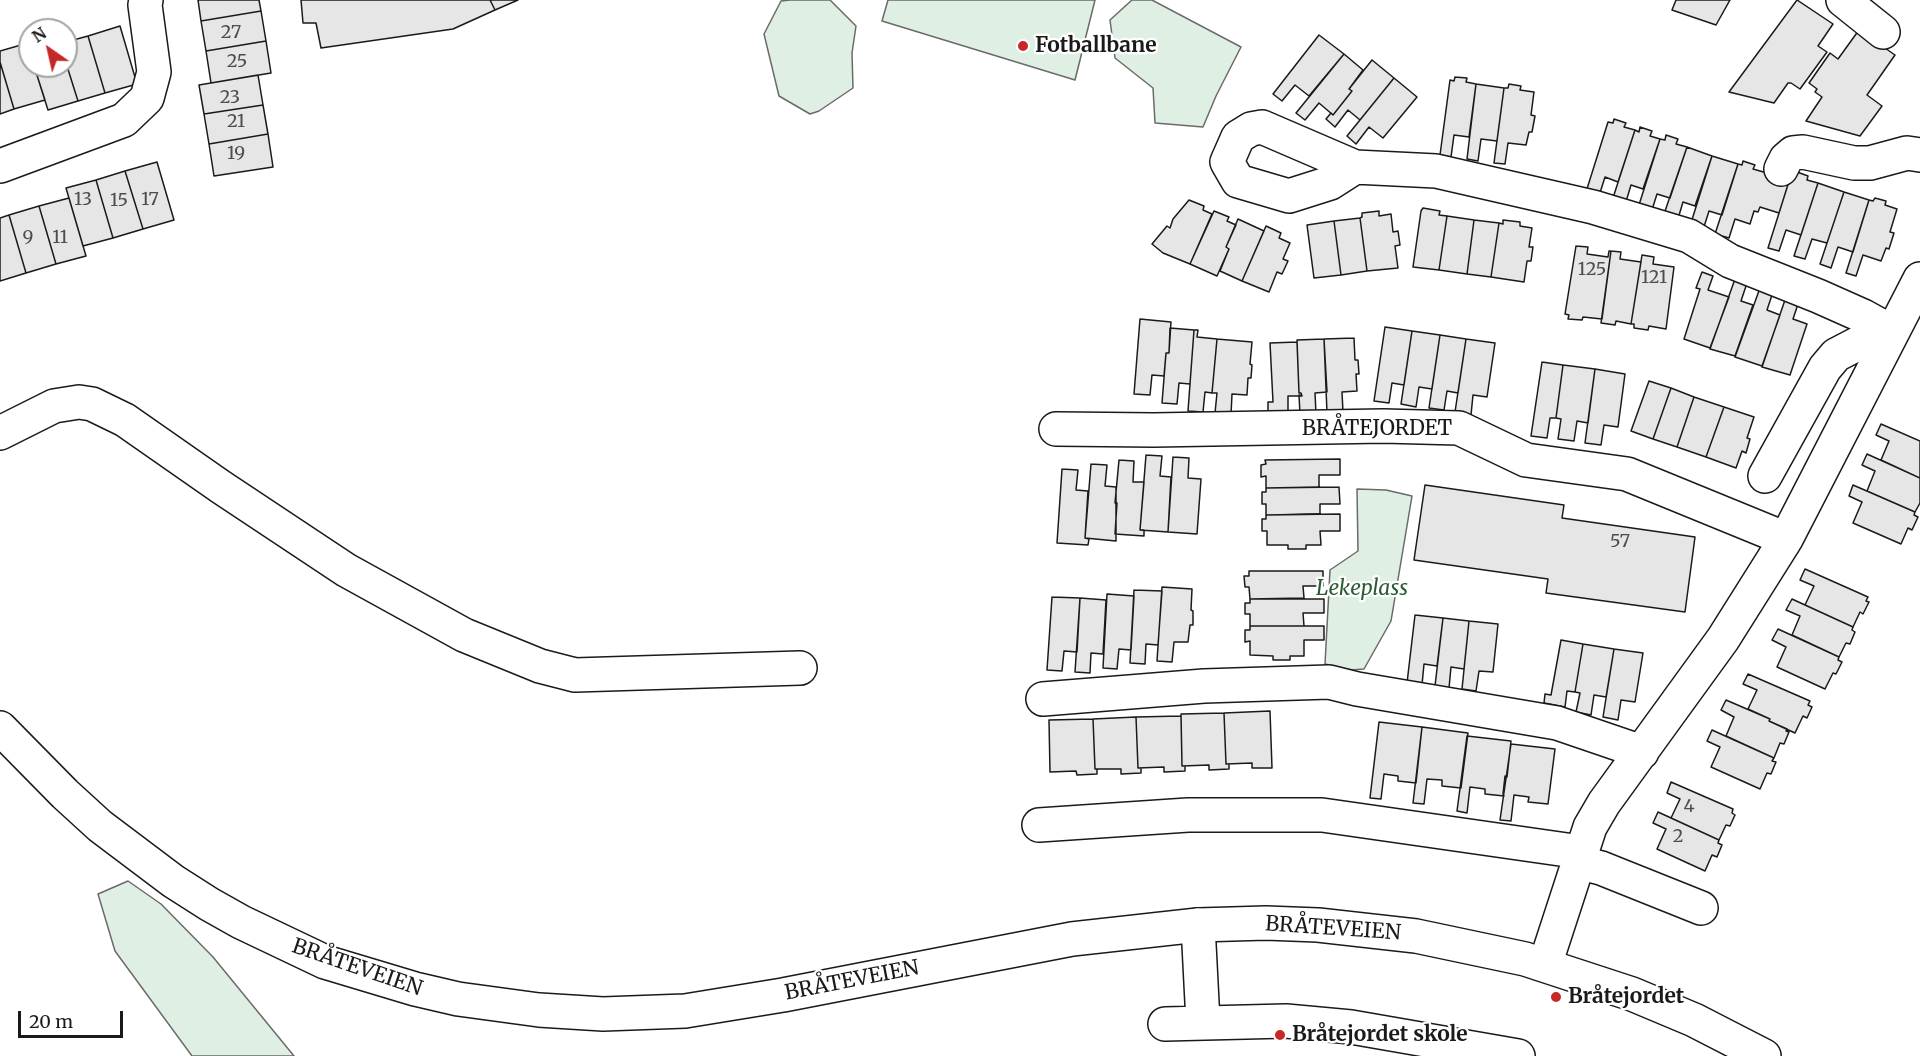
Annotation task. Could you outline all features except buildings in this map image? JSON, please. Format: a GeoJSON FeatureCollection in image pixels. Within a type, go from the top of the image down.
{"type":"FeatureCollection","features":[{"type":"Feature","properties":{"kind":"street"},"geometry":{"type":"LineString","coordinates":[[0,166],[124,120],[147,98],[154,72],[146,0]]}},
{"type":"Feature","properties":{"kind":"street"},"geometry":{"type":"LineString","coordinates":[[1843,0],[1883,32]]}},
{"type":"Feature","properties":{"kind":"street"},"geometry":{"type":"LineString","coordinates":[[1781,169],[1786,159],[1793,153],[1803,152],[1854,163],[1870,163],[1907,153],[1920,155]]}},
{"type":"Feature","properties":{"kind":"street"},"geometry":{"type":"LineString","coordinates":[[1355,167],[1436,171],[1593,207],[1689,236],[1730,261],[1863,316],[1888,340]]}},
{"type":"Feature","properties":{"kind":"street"},"geometry":{"type":"LineString","coordinates":[[1545,965],[1590,827],[1604,802],[1723,639],[1786,538],[1920,279]]}},
{"type":"Feature","properties":{"kind":"street"},"geometry":{"type":"LineString","coordinates":[[1765,476],[1825,368],[1836,355],[1858,343],[1888,340]]}},
{"type":"Feature","properties":{"kind":"street"},"geometry":{"type":"LineString","coordinates":[[0,433],[54,406],[79,402],[93,404],[125,420],[346,570],[464,635],[540,666],[575,675],[800,668]]}},
{"type":"Feature","properties":{"kind":"street","name":"BRÅTEJORDET"},"geometry":{"type":"LineString","coordinates":[[1056,429],[1176,430],[1383,426],[1459,428],[1526,460],[1627,474],[1786,538]]}},
{"type":"Feature","properties":{"kind":"street"},"geometry":{"type":"LineString","coordinates":[[1043,699],[1204,686],[1329,682],[1357,689],[1557,723],[1642,753]]}},
{"type":"Feature","properties":{"kind":"street","name":"BRÅTEVEIEN"},"geometry":{"type":"LineString","coordinates":[[0,729],[100,826],[173,881],[241,922],[325,962],[415,989],[458,999],[503,1006],[603,1014],[685,1011],[723,1006],[1072,939],[1198,925],[1266,923],[1366,930],[1439,940],[1525,958],[1642,998],[1694,1020],[1764,1056]]}},
{"type":"Feature","properties":{"kind":"street"},"geometry":{"type":"LineString","coordinates":[[1040,825],[1188,815],[1322,816],[1579,857],[1701,908]]}},
{"type":"Feature","properties":{"kind":"street"},"geometry":{"type":"LineString","coordinates":[[1198,925],[1203,1022]]}},
{"type":"Feature","properties":{"kind":"street"},"geometry":{"type":"LineString","coordinates":[[1165,1024],[1286,1021],[1348,1027],[1518,1056]]}},
{"type":"Feature","properties":{"kind":"green space"},"geometry":{"type":"Polygon","coordinates":[[[830,0],[856,26],[852,53],[853,88],[819,111],[810,114],[779,96],[764,34],[781,1],[830,0]]]}},
{"type":"Feature","properties":{"kind":"green space","name":"Fotballbane"},"geometry":{"type":"Polygon","coordinates":[[[888,0],[1095,0],[1075,80],[882,21],[888,0]]]}},
{"type":"Feature","properties":{"kind":"green space"},"geometry":{"type":"Polygon","coordinates":[[[1132,0],[1152,0],[1241,47],[1203,127],[1155,123],[1153,88],[1115,58],[1110,20],[1132,0]]]}},
{"type":"Feature","properties":{"kind":"green space","name":"Lekeplass"},"geometry":{"type":"Polygon","coordinates":[[[1357,489],[1386,490],[1412,496],[1391,621],[1364,669],[1351,670],[1325,664],[1330,570],[1358,551],[1357,489]]]}},
{"type":"Feature","properties":{"kind":"green space"},"geometry":{"type":"Polygon","coordinates":[[[128,881],[161,904],[213,957],[294,1056],[192,1056],[115,951],[98,894],[128,881]]]}},
{"type":"Feature","properties":{"kind":"place","name":"Fotballbane"},"geometry":{"type":"Point","coordinates":[1023,46]}},
{"type":"Feature","properties":{"kind":"place","name":"Bråtejordet"},"geometry":{"type":"Point","coordinates":[1556,997]}},
{"type":"Feature","properties":{"kind":"place","name":"Bråtejordet skole"},"geometry":{"type":"Point","coordinates":[1280,1035]}}]}
